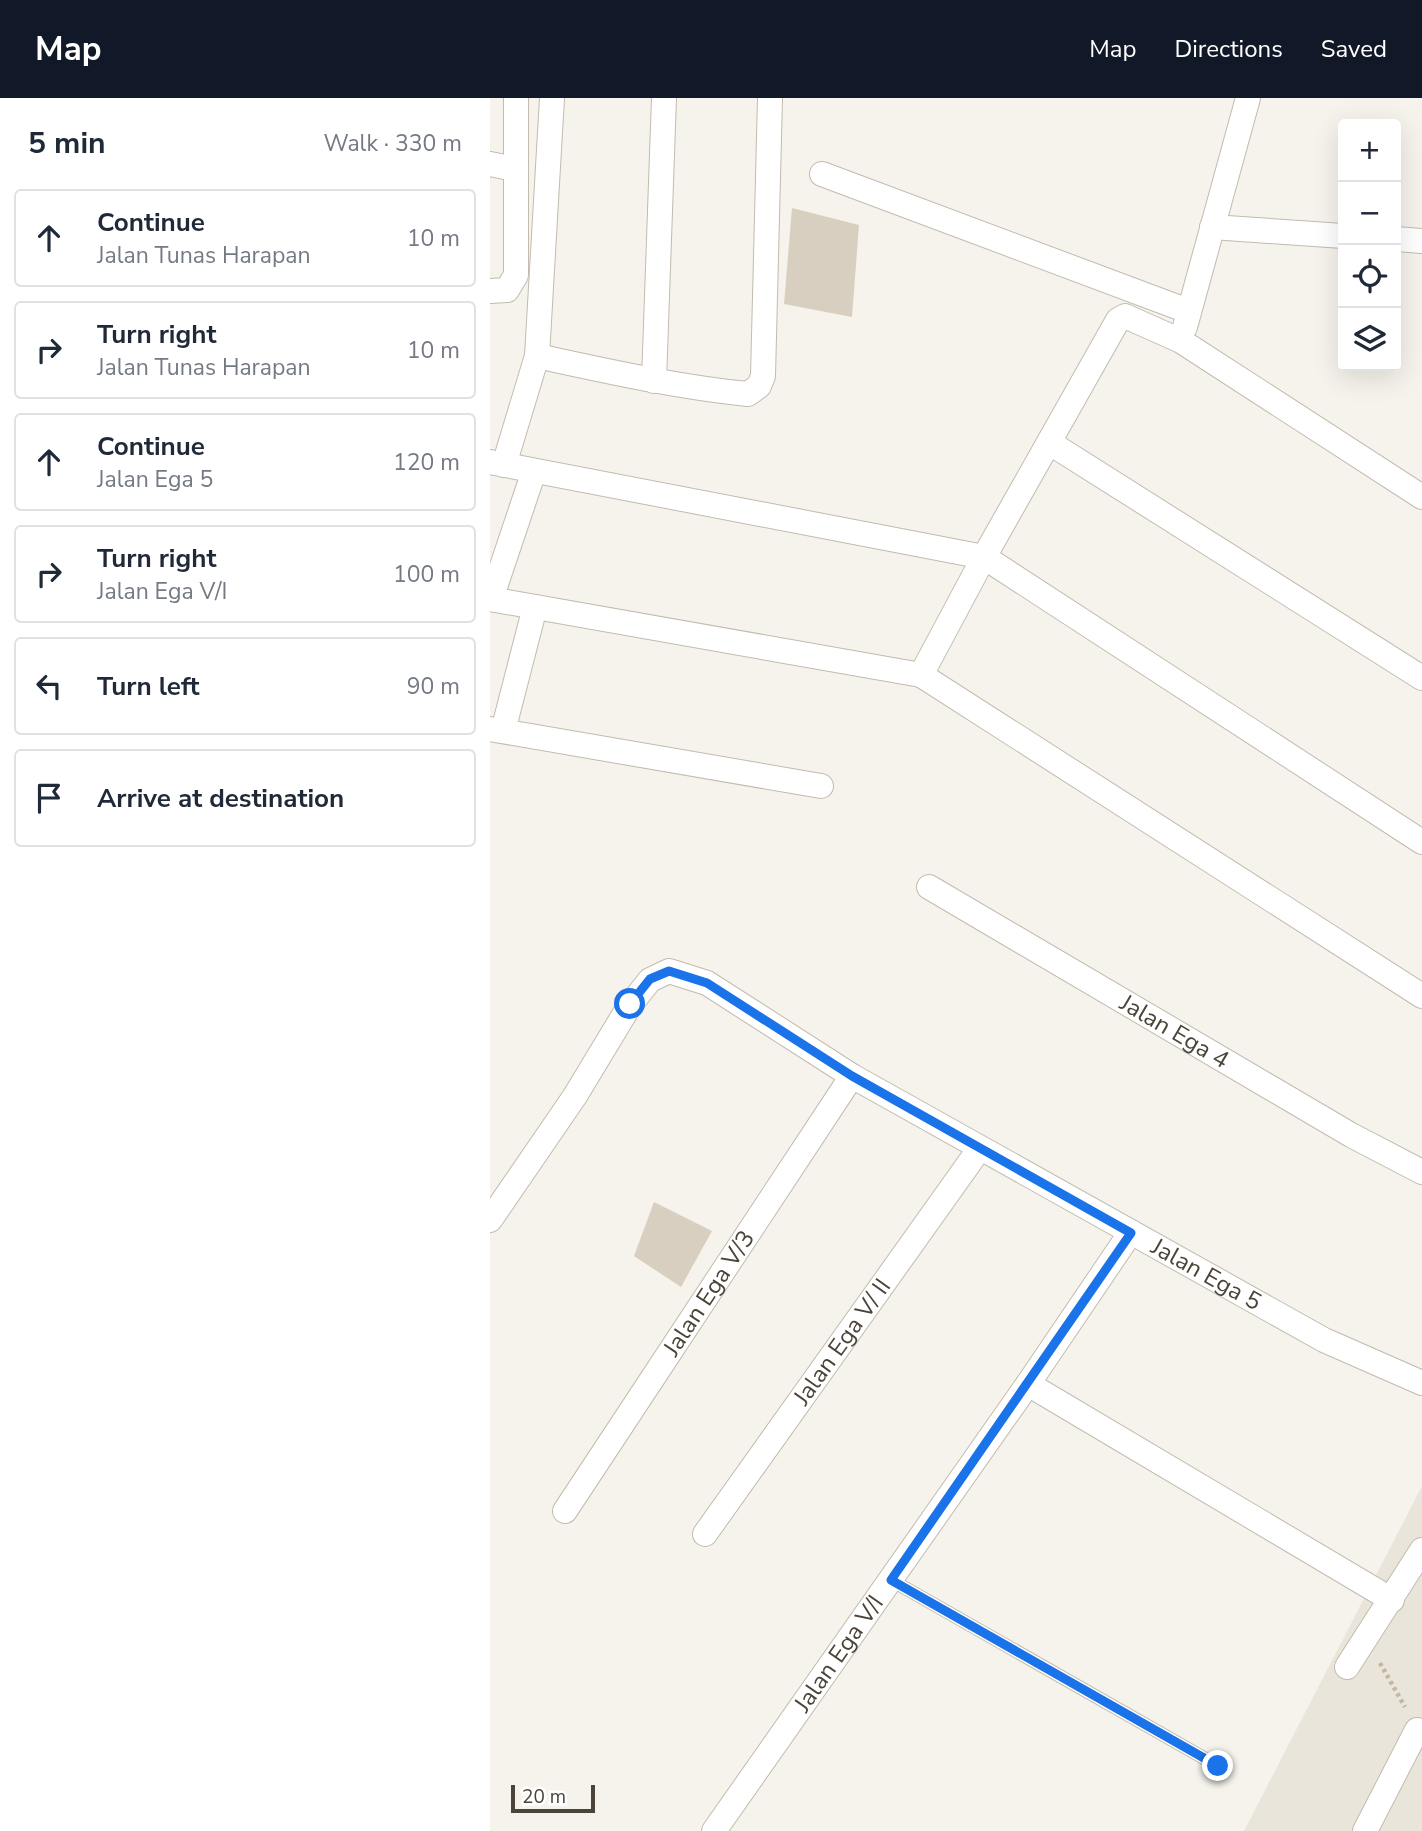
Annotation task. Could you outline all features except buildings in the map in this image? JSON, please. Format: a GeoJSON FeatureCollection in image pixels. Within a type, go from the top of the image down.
{"type":"FeatureCollection","features":[{"type":"Feature","properties":{"kind":"street"},"geometry":{"type":"LineString","coordinates":[[490,291],[507,290],[516,275],[516,98]]}},
{"type":"Feature","properties":{"kind":"street"},"geometry":{"type":"LineString","coordinates":[[552,98],[537,356],[497,463],[984,557],[1422,842]]}},
{"type":"Feature","properties":{"kind":"street"},"geometry":{"type":"LineString","coordinates":[[654,381],[664,98]]}},
{"type":"Feature","properties":{"kind":"street"},"geometry":{"type":"LineString","coordinates":[[537,356],[654,381],[748,394],[759,386],[763,376],[769,98]]}},
{"type":"Feature","properties":{"kind":"street"},"geometry":{"type":"LineString","coordinates":[[1181,341],[1248,98]]}},
{"type":"Feature","properties":{"kind":"street"},"geometry":{"type":"LineString","coordinates":[[490,164],[515,169]]}},
{"type":"Feature","properties":{"kind":"street"},"geometry":{"type":"LineString","coordinates":[[822,174],[1188,311]]}},
{"type":"Feature","properties":{"kind":"street"},"geometry":{"type":"LineString","coordinates":[[1212,227],[1338,236]]}},
{"type":"Feature","properties":{"kind":"street"},"geometry":{"type":"LineString","coordinates":[[1401,239],[1422,241]]}},
{"type":"Feature","properties":{"kind":"street"},"geometry":{"type":"LineString","coordinates":[[920,675],[1118,320],[1125,316],[1181,341],[1422,497]]}},
{"type":"Feature","properties":{"kind":"street"},"geometry":{"type":"LineString","coordinates":[[1050,443],[1422,678]]}},
{"type":"Feature","properties":{"kind":"street"},"geometry":{"type":"LineString","coordinates":[[534,471],[491,599],[920,675],[1422,996]]}},
{"type":"Feature","properties":{"kind":"street"},"geometry":{"type":"LineString","coordinates":[[535,607],[496,730],[821,786]]}},
{"type":"Feature","properties":{"kind":"street","name":"Jalan Ega 4"},"geometry":{"type":"LineString","coordinates":[[929,887],[1351,1135],[1422,1172]]}},
{"type":"Feature","properties":{"kind":"street","name":"Jalan Ega 5"},"geometry":{"type":"LineString","coordinates":[[490,1220],[575,1096],[630,1004],[650,979],[669,971],[707,983],[852,1076],[1324,1340],[1422,1382]]}},
{"type":"Feature","properties":{"kind":"street","name":"Jalan Ega V/3"},"geometry":{"type":"LineString","coordinates":[[565,1511],[852,1076]]}},
{"type":"Feature","properties":{"kind":"street","name":"Jalan Ega V/ II"},"geometry":{"type":"LineString","coordinates":[[705,1534],[980,1148]]}},
{"type":"Feature","properties":{"kind":"street","name":"Jalan Ega V/I"},"geometry":{"type":"LineString","coordinates":[[714,1831],[1131,1233]]}},
{"type":"Feature","properties":{"kind":"street"},"geometry":{"type":"LineString","coordinates":[[1028,1384],[1392,1600]]}},
{"type":"Feature","properties":{"kind":"street"},"geometry":{"type":"LineString","coordinates":[[1347,1667],[1422,1550]]}},
{"type":"Feature","properties":{"kind":"street"},"geometry":{"type":"LineString","coordinates":[[1365,1831],[1420,1731]]}},
{"type":"Feature","properties":{"kind":"lane"},"geometry":{"type":"LineString","coordinates":[[891,1580],[1218,1766]]}},
{"type":"Feature","properties":{"kind":"path"},"geometry":{"type":"LineString","coordinates":[[1367,1638],[1420,1731]]}},
{"type":"Feature","properties":{"kind":"shaded area"},"geometry":{"type":"Polygon","coordinates":[[[1422,1486],[1422,1831],[1244,1831],[1422,1486]]]}},
{"type":"Feature","properties":{"kind":"route"},"geometry":{"type":"LineString","coordinates":[[630,1004],[650,979],[669,971],[707,983],[852,1076],[1131,1233],[891,1580],[1218,1766]]}}]}
